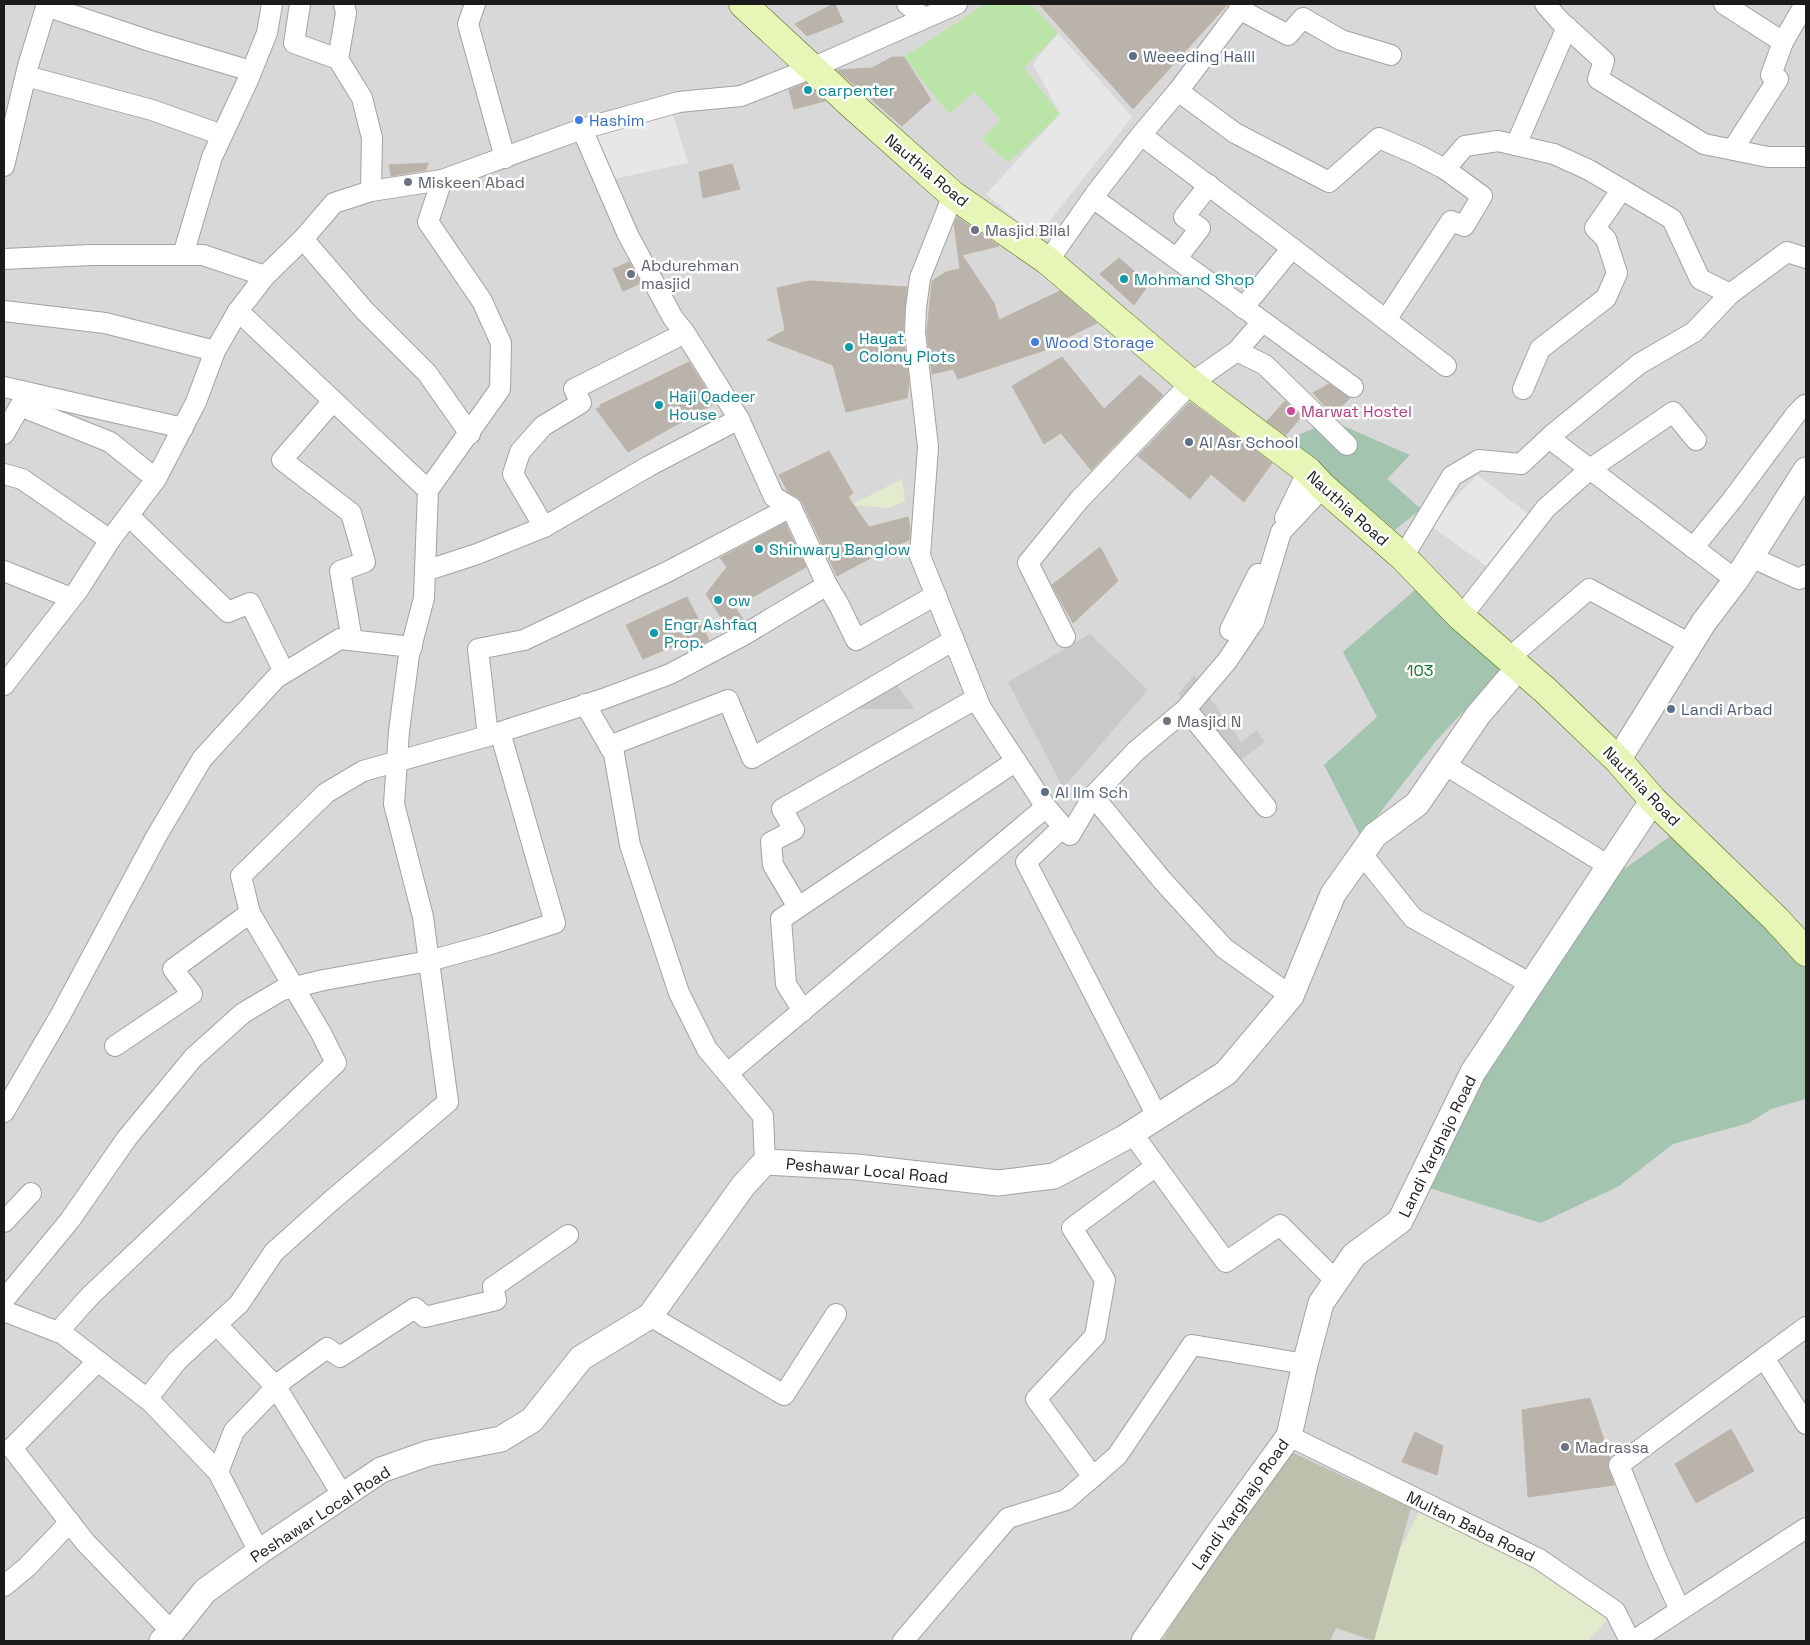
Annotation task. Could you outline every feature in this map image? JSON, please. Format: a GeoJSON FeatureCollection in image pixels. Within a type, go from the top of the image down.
{"type":"FeatureCollection","features":[{"type":"Feature","properties":{"kind":"main road","name":"Nauthia Road"},"geometry":{"type":"LineString","coordinates":[[753,7],[812,68],[952,195],[1048,261],[1191,383],[1316,479],[1403,556],[1461,617],[1545,690],[1618,760],[1653,800],[1776,920],[1806,952]]}},
{"type":"Feature","properties":{"kind":"street"},"geometry":{"type":"LineString","coordinates":[[183,254],[212,157],[252,71],[267,33],[272,4]]}},
{"type":"Feature","properties":{"kind":"street"},"geometry":{"type":"LineString","coordinates":[[300,4],[294,43],[338,59],[362,98],[372,138],[371,191]]}},
{"type":"Feature","properties":{"kind":"street"},"geometry":{"type":"LineString","coordinates":[[338,59],[346,13],[344,4]]}},
{"type":"Feature","properties":{"kind":"street"},"geometry":{"type":"LineString","coordinates":[[475,4],[468,24],[505,158]]}},
{"type":"Feature","properties":{"kind":"street"},"geometry":{"type":"LineString","coordinates":[[907,4],[924,18]]}},
{"type":"Feature","properties":{"kind":"street"},"geometry":{"type":"LineString","coordinates":[[4,685],[78,590],[110,540],[156,479],[196,402],[215,351],[238,311],[266,276],[334,203],[371,191],[442,180],[582,129],[678,102],[742,96],[812,68],[957,4]]}},
{"type":"Feature","properties":{"kind":"street"},"geometry":{"type":"LineString","coordinates":[[1545,4],[1604,61],[1598,79],[1704,144],[1768,157],[1806,157]]}},
{"type":"Feature","properties":{"kind":"street"},"geometry":{"type":"LineString","coordinates":[[1724,4],[1783,42]]}},
{"type":"Feature","properties":{"kind":"street"},"geometry":{"type":"LineString","coordinates":[[1733,150],[1778,79],[1771,75],[1783,42],[1805,4]]}},
{"type":"Feature","properties":{"kind":"street"},"geometry":{"type":"LineString","coordinates":[[4,166],[26,76],[47,5],[150,41],[252,71]]}},
{"type":"Feature","properties":{"kind":"street"},"geometry":{"type":"LineString","coordinates":[[1048,261],[1141,135],[1178,91],[1242,7],[1288,35],[1303,18],[1341,40],[1390,54]]}},
{"type":"Feature","properties":{"kind":"street"},"geometry":{"type":"LineString","coordinates":[[1516,145],[1567,27]]}},
{"type":"Feature","properties":{"kind":"street"},"geometry":{"type":"LineString","coordinates":[[26,76],[152,110],[222,135]]}},
{"type":"Feature","properties":{"kind":"street"},"geometry":{"type":"LineString","coordinates":[[1178,91],[1235,133],[1329,182],[1379,138],[1416,154],[1445,170],[1482,196],[1464,226],[1451,221],[1386,320]]}},
{"type":"Feature","properties":{"kind":"street"},"geometry":{"type":"LineString","coordinates":[[582,129],[628,236],[673,318],[685,333],[739,419],[774,497],[791,507],[827,585],[856,640],[936,595]]}},
{"type":"Feature","properties":{"kind":"street"},"geometry":{"type":"LineString","coordinates":[[1141,135],[1446,366]]}},
{"type":"Feature","properties":{"kind":"street"},"geometry":{"type":"LineString","coordinates":[[1445,170],[1465,146],[1498,141],[1554,154],[1589,170],[1672,219],[1700,279],[1730,294]]}},
{"type":"Feature","properties":{"kind":"street"},"geometry":{"type":"LineString","coordinates":[[147,1399],[177,1361],[239,1304],[274,1252],[448,1102],[423,917],[394,804],[399,731],[412,647],[424,598],[428,490],[470,434],[500,389],[501,343],[482,301],[428,222],[442,180]]}},
{"type":"Feature","properties":{"kind":"street"},"geometry":{"type":"LineString","coordinates":[[1177,258],[1200,228],[1184,217],[1209,186]]}},
{"type":"Feature","properties":{"kind":"street"},"geometry":{"type":"LineString","coordinates":[[1523,388],[1540,349],[1606,298],[1617,272],[1606,239],[1595,228],[1622,189]]}},
{"type":"Feature","properties":{"kind":"street"},"geometry":{"type":"LineString","coordinates":[[952,195],[920,278],[916,308],[915,333],[928,447],[920,556],[981,708],[1046,806],[1070,835],[1093,796],[1136,751],[1186,709],[1226,661],[1254,621],[1281,532],[1316,479]]}},
{"type":"Feature","properties":{"kind":"street"},"geometry":{"type":"LineString","coordinates":[[1093,198],[1353,387]]}},
{"type":"Feature","properties":{"kind":"street"},"geometry":{"type":"LineString","coordinates":[[303,238],[364,310],[427,373],[470,434]]}},
{"type":"Feature","properties":{"kind":"street"},"geometry":{"type":"LineString","coordinates":[[1243,308],[1292,248]]}},
{"type":"Feature","properties":{"kind":"street"},"geometry":{"type":"LineString","coordinates":[[1403,556],[1452,476],[1479,460],[1521,464],[1549,438],[1639,364],[1694,332],[1730,294],[1787,252],[1806,258]]}},
{"type":"Feature","properties":{"kind":"street"},"geometry":{"type":"LineString","coordinates":[[4,259],[91,254],[203,254],[266,276]]}},
{"type":"Feature","properties":{"kind":"street"},"geometry":{"type":"LineString","coordinates":[[4,311],[105,323],[215,351]]}},
{"type":"Feature","properties":{"kind":"street"},"geometry":{"type":"LineString","coordinates":[[238,311],[428,490]]}},
{"type":"Feature","properties":{"kind":"street"},"geometry":{"type":"LineString","coordinates":[[1065,637],[1028,563],[1079,500],[1191,383],[1237,351],[1262,322]]}},
{"type":"Feature","properties":{"kind":"street"},"geometry":{"type":"LineString","coordinates":[[544,527],[513,474],[520,452],[544,426],[581,403],[574,389],[685,333]]}},
{"type":"Feature","properties":{"kind":"street"},"geometry":{"type":"LineString","coordinates":[[1237,351],[1265,365],[1346,445]]}},
{"type":"Feature","properties":{"kind":"street"},"geometry":{"type":"LineString","coordinates":[[4,387],[183,428]]}},
{"type":"Feature","properties":{"kind":"street"},"geometry":{"type":"LineString","coordinates":[[333,402],[282,460],[351,513],[365,562],[340,571],[352,640]]}},
{"type":"Feature","properties":{"kind":"street"},"geometry":{"type":"LineString","coordinates":[[1693,548],[1732,500],[1796,414],[1805,405]]}},
{"type":"Feature","properties":{"kind":"street"},"geometry":{"type":"LineString","coordinates":[[4,434],[20,406],[110,442],[156,479]]}},
{"type":"Feature","properties":{"kind":"street"},"geometry":{"type":"LineString","coordinates":[[1461,617],[1546,508],[1590,469],[1673,412],[1696,440]]}},
{"type":"Feature","properties":{"kind":"street"},"geometry":{"type":"LineString","coordinates":[[425,571],[478,554],[544,527],[649,466],[739,419]]}},
{"type":"Feature","properties":{"kind":"street"},"geometry":{"type":"LineString","coordinates":[[1549,438],[1736,580]]}},
{"type":"Feature","properties":{"kind":"street"},"geometry":{"type":"LineString","coordinates":[[1618,760],[1704,622],[1736,580],[1806,470]]}},
{"type":"Feature","properties":{"kind":"street"},"geometry":{"type":"LineString","coordinates":[[4,474],[22,479],[110,540]]}},
{"type":"Feature","properties":{"kind":"street"},"geometry":{"type":"LineString","coordinates":[[1230,630],[1316,479]]}},
{"type":"Feature","properties":{"kind":"street"},"geometry":{"type":"LineString","coordinates":[[4,1300],[70,1220],[127,1138],[193,1058],[243,1013],[282,990],[429,961],[491,944],[555,923],[494,734],[478,649],[524,640],[667,572],[791,507]]}},
{"type":"Feature","properties":{"kind":"street"},"geometry":{"type":"LineString","coordinates":[[129,516],[228,612],[250,603],[284,672]]}},
{"type":"Feature","properties":{"kind":"street"},"geometry":{"type":"LineString","coordinates":[[1751,557],[1799,579],[1806,575]]}},
{"type":"Feature","properties":{"kind":"street"},"geometry":{"type":"LineString","coordinates":[[4,571],[71,598]]}},
{"type":"Feature","properties":{"kind":"street"},"geometry":{"type":"LineString","coordinates":[[58,1332],[90,1296],[336,1063],[250,913],[241,876],[326,793],[363,771],[494,734],[670,674],[742,636],[827,585]]}},
{"type":"Feature","properties":{"kind":"street"},"geometry":{"type":"LineString","coordinates":[[1514,663],[1589,588],[1690,644]]}},
{"type":"Feature","properties":{"kind":"street"},"geometry":{"type":"LineString","coordinates":[[4,1112],[60,1016],[156,837],[202,759],[276,678],[340,639],[412,647]]}},
{"type":"Feature","properties":{"kind":"street"},"geometry":{"type":"LineString","coordinates":[[609,746],[728,700],[752,758],[954,640]]}},
{"type":"Feature","properties":{"kind":"street","name":"Peshawar Local Road"},"geometry":{"type":"LineString","coordinates":[[167,1637],[205,1591],[259,1552],[381,1470],[429,1453],[501,1439],[532,1420],[581,1358],[650,1316],[743,1186],[765,1162],[857,1167],[998,1183],[1054,1176],[1132,1133],[1226,1073],[1291,996],[1334,894],[1375,835],[1418,804],[1514,663]]}},
{"type":"Feature","properties":{"kind":"street"},"geometry":{"type":"LineString","coordinates":[[798,907],[773,865],[771,842],[794,830],[782,809],[977,698]]}},
{"type":"Feature","properties":{"kind":"street"},"geometry":{"type":"LineString","coordinates":[[585,704],[614,754],[630,845],[679,993],[707,1049],[763,1116],[765,1162]]}},
{"type":"Feature","properties":{"kind":"street"},"geometry":{"type":"LineString","coordinates":[[1186,709],[1266,806]]}},
{"type":"Feature","properties":{"kind":"street"},"geometry":{"type":"LineString","coordinates":[[802,1011],[786,984],[781,919],[1016,761]]}},
{"type":"Feature","properties":{"kind":"street"},"geometry":{"type":"LineString","coordinates":[[1444,764],[1609,866]]}},
{"type":"Feature","properties":{"kind":"street"},"geometry":{"type":"LineString","coordinates":[[1093,796],[1162,880],[1224,948],[1291,996]]}},
{"type":"Feature","properties":{"kind":"street","name":"Landi Yarghajo Road"},"geometry":{"type":"LineString","coordinates":[[1144,1641],[1218,1534],[1290,1436],[1305,1364],[1321,1304],[1354,1255],[1400,1222],[1473,1072],[1653,800]]}},
{"type":"Feature","properties":{"kind":"street"},"geometry":{"type":"LineString","coordinates":[[728,1073],[1046,806]]}},
{"type":"Feature","properties":{"kind":"street"},"geometry":{"type":"LineString","coordinates":[[1063,827],[1026,862],[1157,1116]]}},
{"type":"Feature","properties":{"kind":"street"},"geometry":{"type":"LineString","coordinates":[[1362,854],[1412,918],[1531,984]]}},
{"type":"Feature","properties":{"kind":"street"},"geometry":{"type":"LineString","coordinates":[[115,1046],[192,994],[173,969],[250,913]]}},
{"type":"Feature","properties":{"kind":"street"},"geometry":{"type":"LineString","coordinates":[[1132,1133],[1226,1262],[1280,1224],[1336,1281]]}},
{"type":"Feature","properties":{"kind":"street"},"geometry":{"type":"LineString","coordinates":[[1093,1477],[1036,1399],[1095,1336],[1105,1280],[1072,1228],[1156,1166]]}},
{"type":"Feature","properties":{"kind":"street"},"geometry":{"type":"LineString","coordinates":[[4,1222],[31,1193]]}},
{"type":"Feature","properties":{"kind":"street"},"geometry":{"type":"LineString","coordinates":[[218,1472],[234,1431],[283,1380],[327,1348],[340,1357],[416,1308],[425,1317],[496,1300],[493,1287],[568,1235]]}},
{"type":"Feature","properties":{"kind":"street"},"geometry":{"type":"LineString","coordinates":[[4,1311],[58,1332],[147,1399],[218,1472],[259,1552]]}},
{"type":"Feature","properties":{"kind":"street"},"geometry":{"type":"LineString","coordinates":[[650,1316],[784,1395],[836,1314]]}},
{"type":"Feature","properties":{"kind":"street"},"geometry":{"type":"LineString","coordinates":[[217,1325],[276,1387],[343,1496]]}},
{"type":"Feature","properties":{"kind":"street"},"geometry":{"type":"LineString","coordinates":[[1680,1610],[1658,1562],[1619,1465],[1806,1327]]}},
{"type":"Feature","properties":{"kind":"street"},"geometry":{"type":"LineString","coordinates":[[903,1641],[1008,1518],[1066,1500],[1117,1456],[1192,1345],[1305,1364]]}},
{"type":"Feature","properties":{"kind":"street"},"geometry":{"type":"LineString","coordinates":[[1764,1358],[1806,1424]]}},
{"type":"Feature","properties":{"kind":"street"},"geometry":{"type":"LineString","coordinates":[[98,1361],[12,1448],[85,1542],[167,1637]]}},
{"type":"Feature","properties":{"kind":"street","name":"Multan Baba Road"},"geometry":{"type":"LineString","coordinates":[[1290,1436],[1539,1559],[1615,1611],[1631,1641]]}},
{"type":"Feature","properties":{"kind":"street"},"geometry":{"type":"LineString","coordinates":[[4,1586],[27,1567],[70,1522]]}},
{"type":"Feature","properties":{"kind":"street"},"geometry":{"type":"LineString","coordinates":[[1631,1641],[1806,1528]]}},
{"type":"Feature","properties":{"kind":"shaded area"},"geometry":{"type":"Polygon","coordinates":[[[4,4],[1806,4],[1806,1641],[4,1641],[4,4]]]}},
{"type":"Feature","properties":{"kind":"shaded area"},"geometry":{"type":"Polygon","coordinates":[[[1058,33],[1132,117],[1037,237],[986,194],[1060,114],[1033,64],[1058,33]]]}},
{"type":"Feature","properties":{"kind":"shaded area"},"geometry":{"type":"Polygon","coordinates":[[[668,99],[688,163],[609,180],[590,126],[668,99]]]}},
{"type":"Feature","properties":{"kind":"shaded area"},"geometry":{"type":"Polygon","coordinates":[[[1477,475],[1531,516],[1490,569],[1430,525],[1477,475]]]}},
{"type":"Feature","properties":{"kind":"shaded area"},"geometry":{"type":"Polygon","coordinates":[[[902,479],[905,501],[889,508],[851,505],[902,479]]]}},
{"type":"Feature","properties":{"kind":"shaded area"},"geometry":{"type":"Polygon","coordinates":[[[1090,634],[1148,690],[1063,788],[1008,682],[1090,634]]]}},
{"type":"Feature","properties":{"kind":"shaded area"},"geometry":{"type":"Polygon","coordinates":[[[1194,675],[1241,742],[1257,730],[1265,742],[1239,761],[1178,694],[1194,675]]]}},
{"type":"Feature","properties":{"kind":"shaded area"},"geometry":{"type":"Polygon","coordinates":[[[895,682],[914,709],[847,709],[895,682]]]}},
{"type":"Feature","properties":{"kind":"shaded area"},"geometry":{"type":"Polygon","coordinates":[[[1281,1447],[1411,1508],[1374,1641],[1336,1628],[1330,1641],[1162,1641],[1281,1447]]]}},
{"type":"Feature","properties":{"kind":"shaded area"},"geometry":{"type":"Polygon","coordinates":[[[1429,1493],[1549,1572],[1607,1620],[1588,1641],[1374,1641],[1400,1549],[1429,1493]]]}},
{"type":"Feature","properties":{"kind":"green space"},"geometry":{"type":"Polygon","coordinates":[[[985,4],[1031,4],[1058,33],[1024,68],[1060,114],[1008,163],[982,139],[1001,120],[975,92],[949,114],[904,57],[985,4]]]}},
{"type":"Feature","properties":{"kind":"green space"},"geometry":{"type":"Polygon","coordinates":[[[1332,421],[1410,455],[1387,479],[1421,509],[1395,530],[1288,439],[1332,421]]]}},
{"type":"Feature","properties":{"kind":"green space","name":"103"},"geometry":{"type":"Polygon","coordinates":[[[1416,589],[1507,664],[1436,741],[1361,837],[1324,765],[1377,717],[1343,652],[1416,589]]]}},
{"type":"Feature","properties":{"kind":"green space"},"geometry":{"type":"Polygon","coordinates":[[[1672,835],[1739,896],[1806,967],[1806,1099],[1771,1109],[1749,1123],[1673,1144],[1619,1186],[1541,1223],[1426,1187],[1486,1063],[1610,879],[1672,835]]]}},
{"type":"Feature","properties":{"kind":"building"},"geometry":{"type":"Polygon","coordinates":[[[835,4],[843,22],[807,36],[795,24],[835,4]]]}},
{"type":"Feature","properties":{"kind":"building","name":"Weeeding Halll"},"geometry":{"type":"Polygon","coordinates":[[[1039,4],[1228,4],[1133,109],[1039,4]]]}},
{"type":"Feature","properties":{"kind":"building"},"geometry":{"type":"Polygon","coordinates":[[[892,57],[904,57],[931,100],[902,126],[837,70],[872,68],[892,57]]]}},
{"type":"Feature","properties":{"kind":"building"},"geometry":{"type":"Polygon","coordinates":[[[806,83],[825,101],[794,109],[789,90],[806,83]]]}},
{"type":"Feature","properties":{"kind":"building"},"geometry":{"type":"Polygon","coordinates":[[[428,163],[426,170],[391,176],[389,165],[428,163]]]}},
{"type":"Feature","properties":{"kind":"building"},"geometry":{"type":"Polygon","coordinates":[[[732,164],[740,189],[703,198],[699,172],[732,164]]]}},
{"type":"Feature","properties":{"kind":"building"},"geometry":{"type":"Polygon","coordinates":[[[957,217],[999,246],[962,255],[994,303],[999,320],[1060,291],[1097,323],[1052,345],[1054,347],[958,379],[953,369],[932,374],[927,333],[932,281],[946,272],[960,269],[954,224],[957,217]]]}},
{"type":"Feature","properties":{"kind":"building","name":"Mohmand Shop"},"geometry":{"type":"Polygon","coordinates":[[[1119,258],[1149,284],[1134,305],[1100,274],[1119,258]]]}},
{"type":"Feature","properties":{"kind":"building","name":"Abdurehman masjid"},"geometry":{"type":"Polygon","coordinates":[[[629,262],[641,283],[623,291],[613,269],[629,262]]]}},
{"type":"Feature","properties":{"kind":"building","name":"Hayat Colony Plots"},"geometry":{"type":"Polygon","coordinates":[[[809,281],[907,287],[903,333],[909,383],[907,398],[846,412],[833,365],[767,340],[785,330],[777,288],[809,281]]]}},
{"type":"Feature","properties":{"kind":"building"},"geometry":{"type":"Polygon","coordinates":[[[1062,357],[1104,409],[1140,375],[1163,395],[1091,470],[1061,433],[1044,444],[1012,386],[1062,357]]]}},
{"type":"Feature","properties":{"kind":"building","name":"Haji Qadeer House"},"geometry":{"type":"Polygon","coordinates":[[[689,362],[715,403],[628,452],[596,409],[601,407],[600,405],[689,362]]]}},
{"type":"Feature","properties":{"kind":"building"},"geometry":{"type":"Polygon","coordinates":[[[1329,384],[1350,398],[1333,415],[1313,393],[1329,384]]]}},
{"type":"Feature","properties":{"kind":"building"},"geometry":{"type":"Polygon","coordinates":[[[1285,401],[1301,417],[1286,435],[1267,421],[1285,401]]]}},
{"type":"Feature","properties":{"kind":"building","name":"Al Asr School"},"geometry":{"type":"Polygon","coordinates":[[[1190,402],[1272,463],[1244,502],[1211,474],[1190,499],[1138,456],[1190,402]]]}},
{"type":"Feature","properties":{"kind":"building"},"geometry":{"type":"Polygon","coordinates":[[[829,451],[853,493],[848,497],[869,527],[908,517],[910,528],[909,540],[895,545],[837,576],[802,502],[798,497],[788,492],[779,475],[829,451]]]}},
{"type":"Feature","properties":{"kind":"building","name":"Shinwary Banglow"},"geometry":{"type":"Polygon","coordinates":[[[785,523],[806,567],[735,607],[744,621],[729,630],[706,594],[727,567],[720,558],[785,523]]]}},
{"type":"Feature","properties":{"kind":"building"},"geometry":{"type":"Polygon","coordinates":[[[1100,547],[1118,581],[1073,623],[1052,585],[1100,547]]]}},
{"type":"Feature","properties":{"kind":"building"},"geometry":{"type":"Polygon","coordinates":[[[687,597],[709,640],[693,648],[688,640],[643,659],[626,625],[687,597]]]}},
{"type":"Feature","properties":{"kind":"building","name":"Madrassa"},"geometry":{"type":"Polygon","coordinates":[[[1590,1398],[1610,1458],[1607,1465],[1614,1485],[1528,1497],[1522,1410],[1590,1398]]]}},
{"type":"Feature","properties":{"kind":"building"},"geometry":{"type":"Polygon","coordinates":[[[1731,1429],[1754,1471],[1696,1503],[1675,1464],[1731,1429]]]}},
{"type":"Feature","properties":{"kind":"building"},"geometry":{"type":"Polygon","coordinates":[[[1415,1432],[1443,1446],[1437,1475],[1402,1462],[1415,1432]]]}},
{"type":"Feature","properties":{"kind":"place","name":"Weeeding Halll"},"geometry":{"type":"Point","coordinates":[1133,56]}},
{"type":"Feature","properties":{"kind":"place","name":"carpenter"},"geometry":{"type":"Point","coordinates":[808,90]}},
{"type":"Feature","properties":{"kind":"place","name":"Hashim"},"geometry":{"type":"Point","coordinates":[579,120]}},
{"type":"Feature","properties":{"kind":"place","name":"Miskeen Abad"},"geometry":{"type":"Point","coordinates":[408,182]}},
{"type":"Feature","properties":{"kind":"place","name":"Masjid Bilal"},"geometry":{"type":"Point","coordinates":[975,230]}},
{"type":"Feature","properties":{"kind":"place","name":"Abdurehman masjid"},"geometry":{"type":"Point","coordinates":[631,274]}},
{"type":"Feature","properties":{"kind":"place","name":"Mohmand Shop"},"geometry":{"type":"Point","coordinates":[1124,279]}},
{"type":"Feature","properties":{"kind":"place","name":"Wood Storage"},"geometry":{"type":"Point","coordinates":[1035,342]}},
{"type":"Feature","properties":{"kind":"place","name":"Hayat Colony Plots"},"geometry":{"type":"Point","coordinates":[849,347]}},
{"type":"Feature","properties":{"kind":"place","name":"Haji Qadeer House"},"geometry":{"type":"Point","coordinates":[659,405]}},
{"type":"Feature","properties":{"kind":"place","name":"Marwat Hostel"},"geometry":{"type":"Point","coordinates":[1291,411]}},
{"type":"Feature","properties":{"kind":"place","name":"Al Asr School"},"geometry":{"type":"Point","coordinates":[1189,442]}},
{"type":"Feature","properties":{"kind":"place","name":"Shinwary Banglow"},"geometry":{"type":"Point","coordinates":[759,549]}},
{"type":"Feature","properties":{"kind":"place","name":"ow"},"geometry":{"type":"Point","coordinates":[718,600]}},
{"type":"Feature","properties":{"kind":"place","name":"Engr Ashfaq Prop."},"geometry":{"type":"Point","coordinates":[654,633]}},
{"type":"Feature","properties":{"kind":"place","name":"Landi Arbad"},"geometry":{"type":"Point","coordinates":[1671,709]}},
{"type":"Feature","properties":{"kind":"place","name":"Masjid N"},"geometry":{"type":"Point","coordinates":[1167,721]}},
{"type":"Feature","properties":{"kind":"place","name":"Al Ilm Sch"},"geometry":{"type":"Point","coordinates":[1045,792]}},
{"type":"Feature","properties":{"kind":"place","name":"Madrassa"},"geometry":{"type":"Point","coordinates":[1565,1447]}}]}
